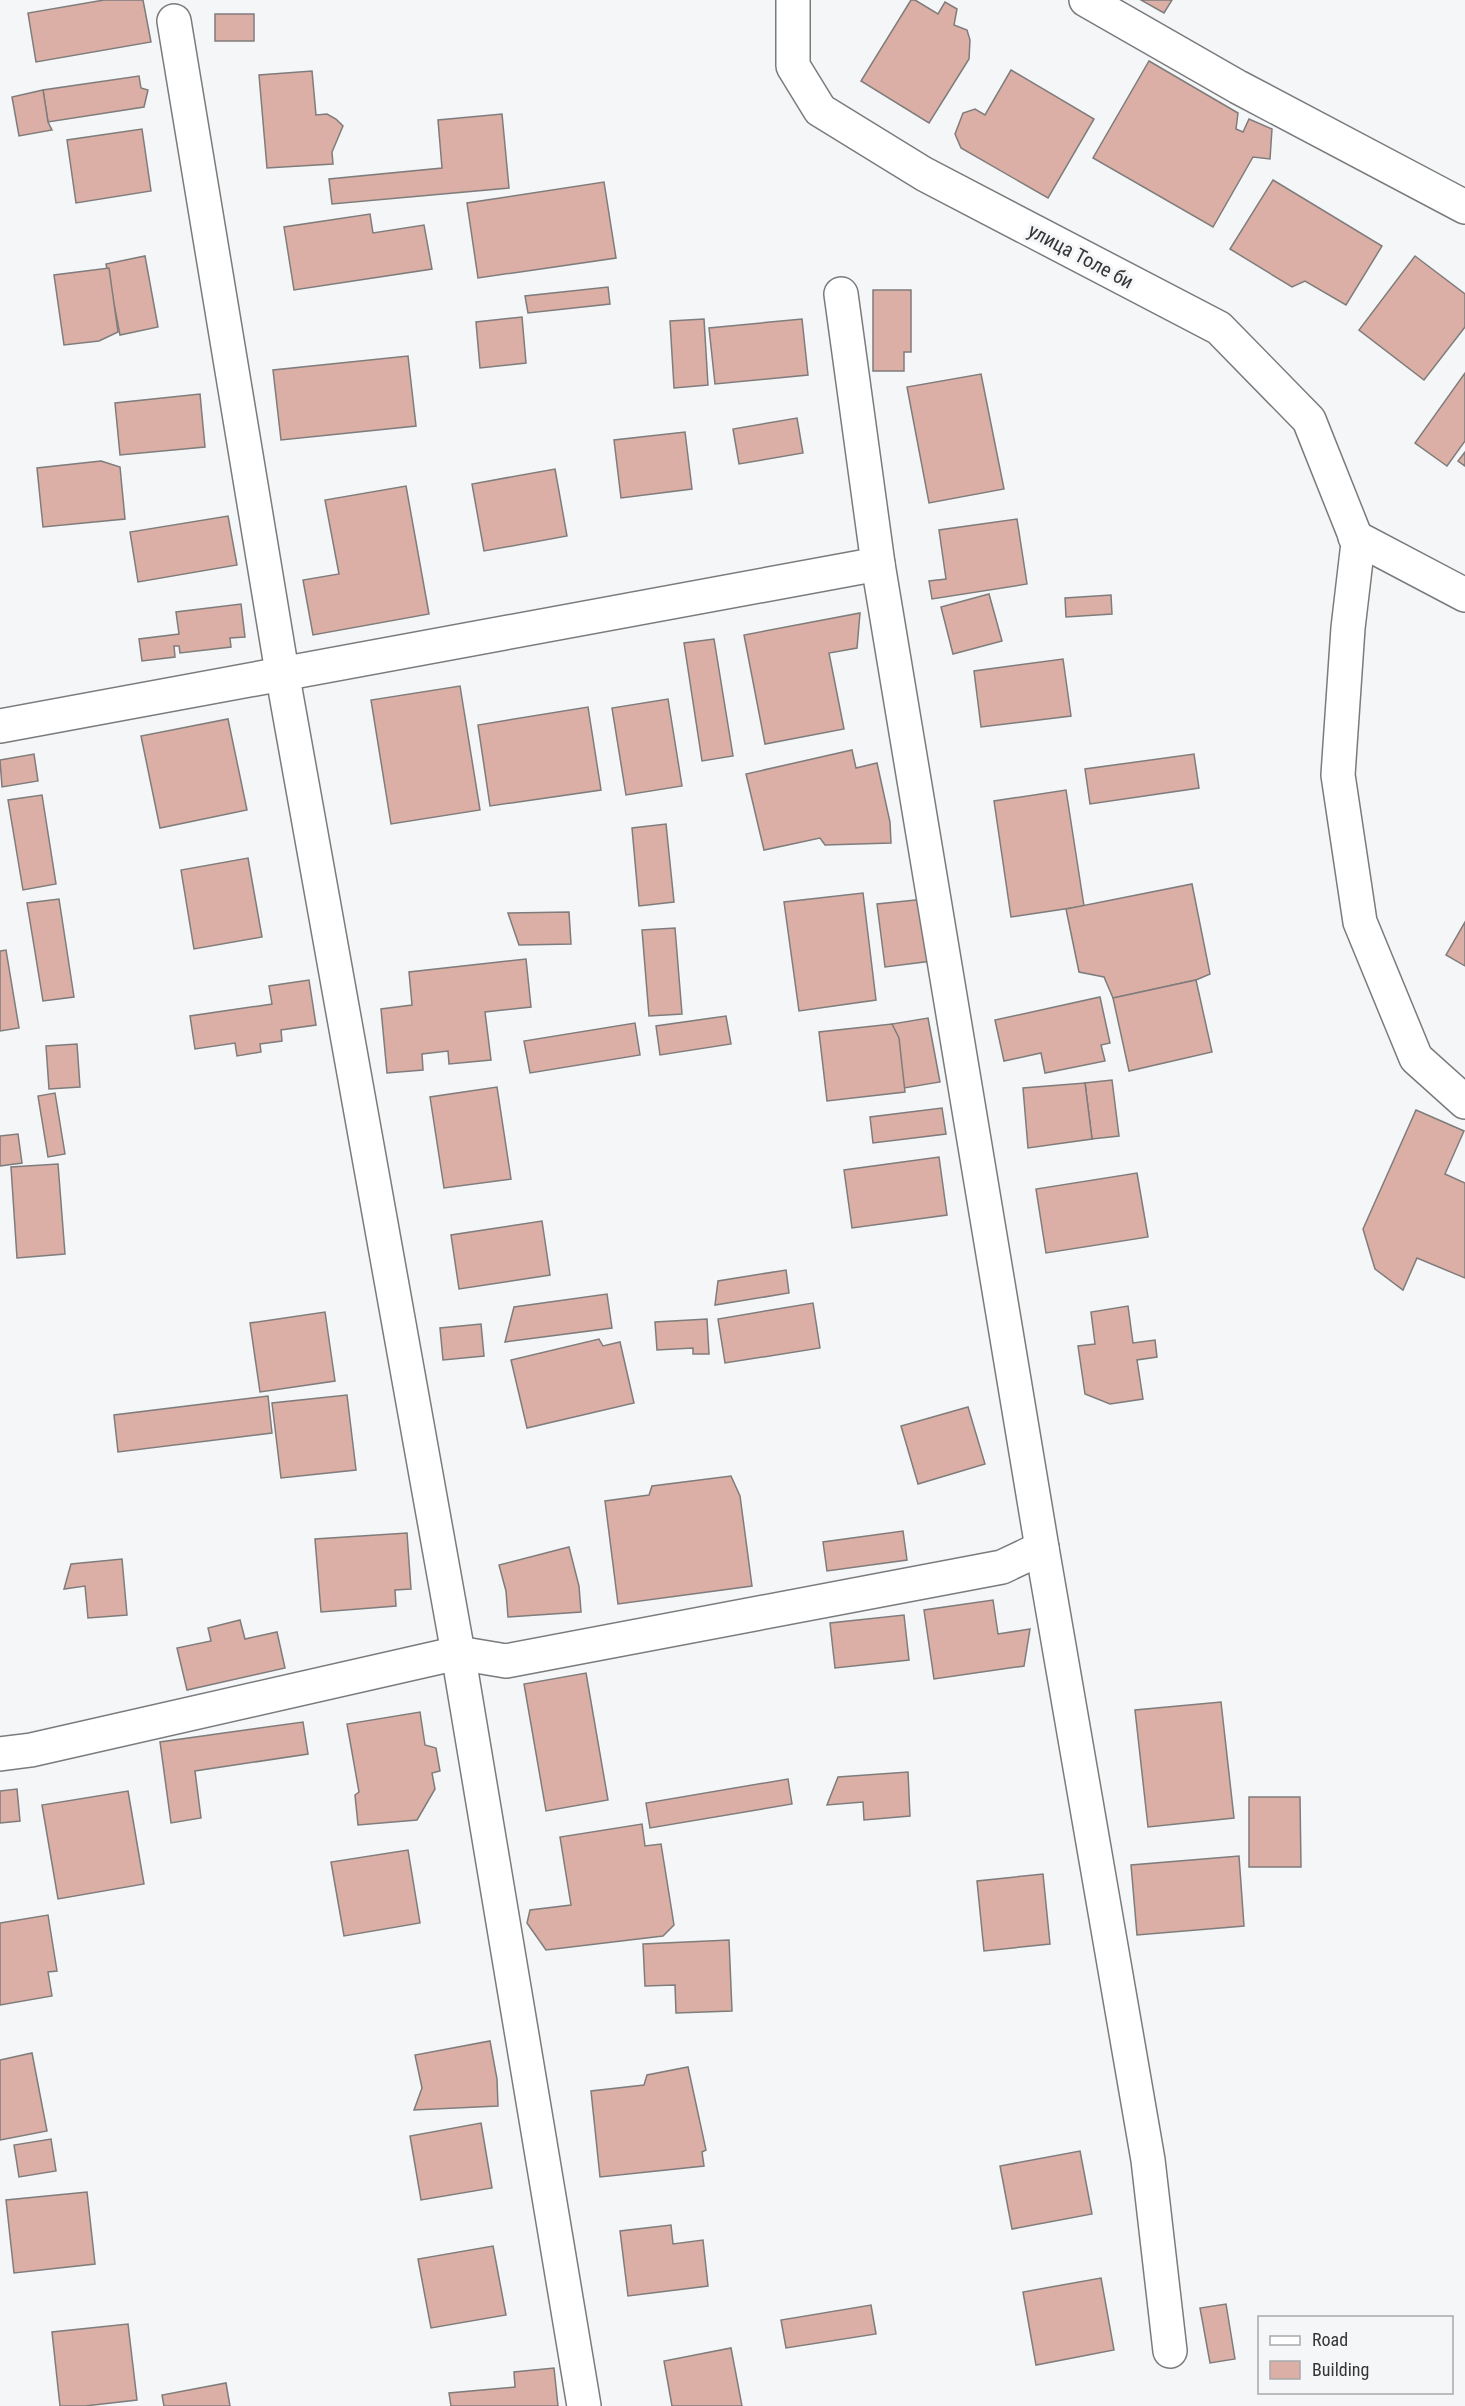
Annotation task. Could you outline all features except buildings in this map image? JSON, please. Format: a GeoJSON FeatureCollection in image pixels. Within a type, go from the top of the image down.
{"type":"FeatureCollection","features":[{"type":"Feature","properties":{"kind":"street","name":"улица Толе би"},"geometry":{"type":"LineString","coordinates":[[793,0],[793,66],[820,110],[924,174],[1219,328],[1309,420],[1356,540]]}},
{"type":"Feature","properties":{"kind":"street"},"geometry":{"type":"LineString","coordinates":[[1086,0],[1238,87],[1465,207]]}},
{"type":"Feature","properties":{"kind":"street"},"geometry":{"type":"LineString","coordinates":[[174,21],[282,672],[458,1653],[584,2406]]}},
{"type":"Feature","properties":{"kind":"street"},"geometry":{"type":"LineString","coordinates":[[841,294],[878,564],[1042,1548],[1148,2160],[1170,2351]]}},
{"type":"Feature","properties":{"kind":"street"},"geometry":{"type":"LineString","coordinates":[[1465,595],[1356,540],[1338,775],[1360,922],[1416,1058],[1465,1102]]}},
{"type":"Feature","properties":{"kind":"street"},"geometry":{"type":"LineString","coordinates":[[0,726],[282,672],[878,564]]}},
{"type":"Feature","properties":{"kind":"street"},"geometry":{"type":"LineString","coordinates":[[0,1754],[31,1750],[458,1653],[506,1661],[1002,1567],[1042,1548]]}}]}
